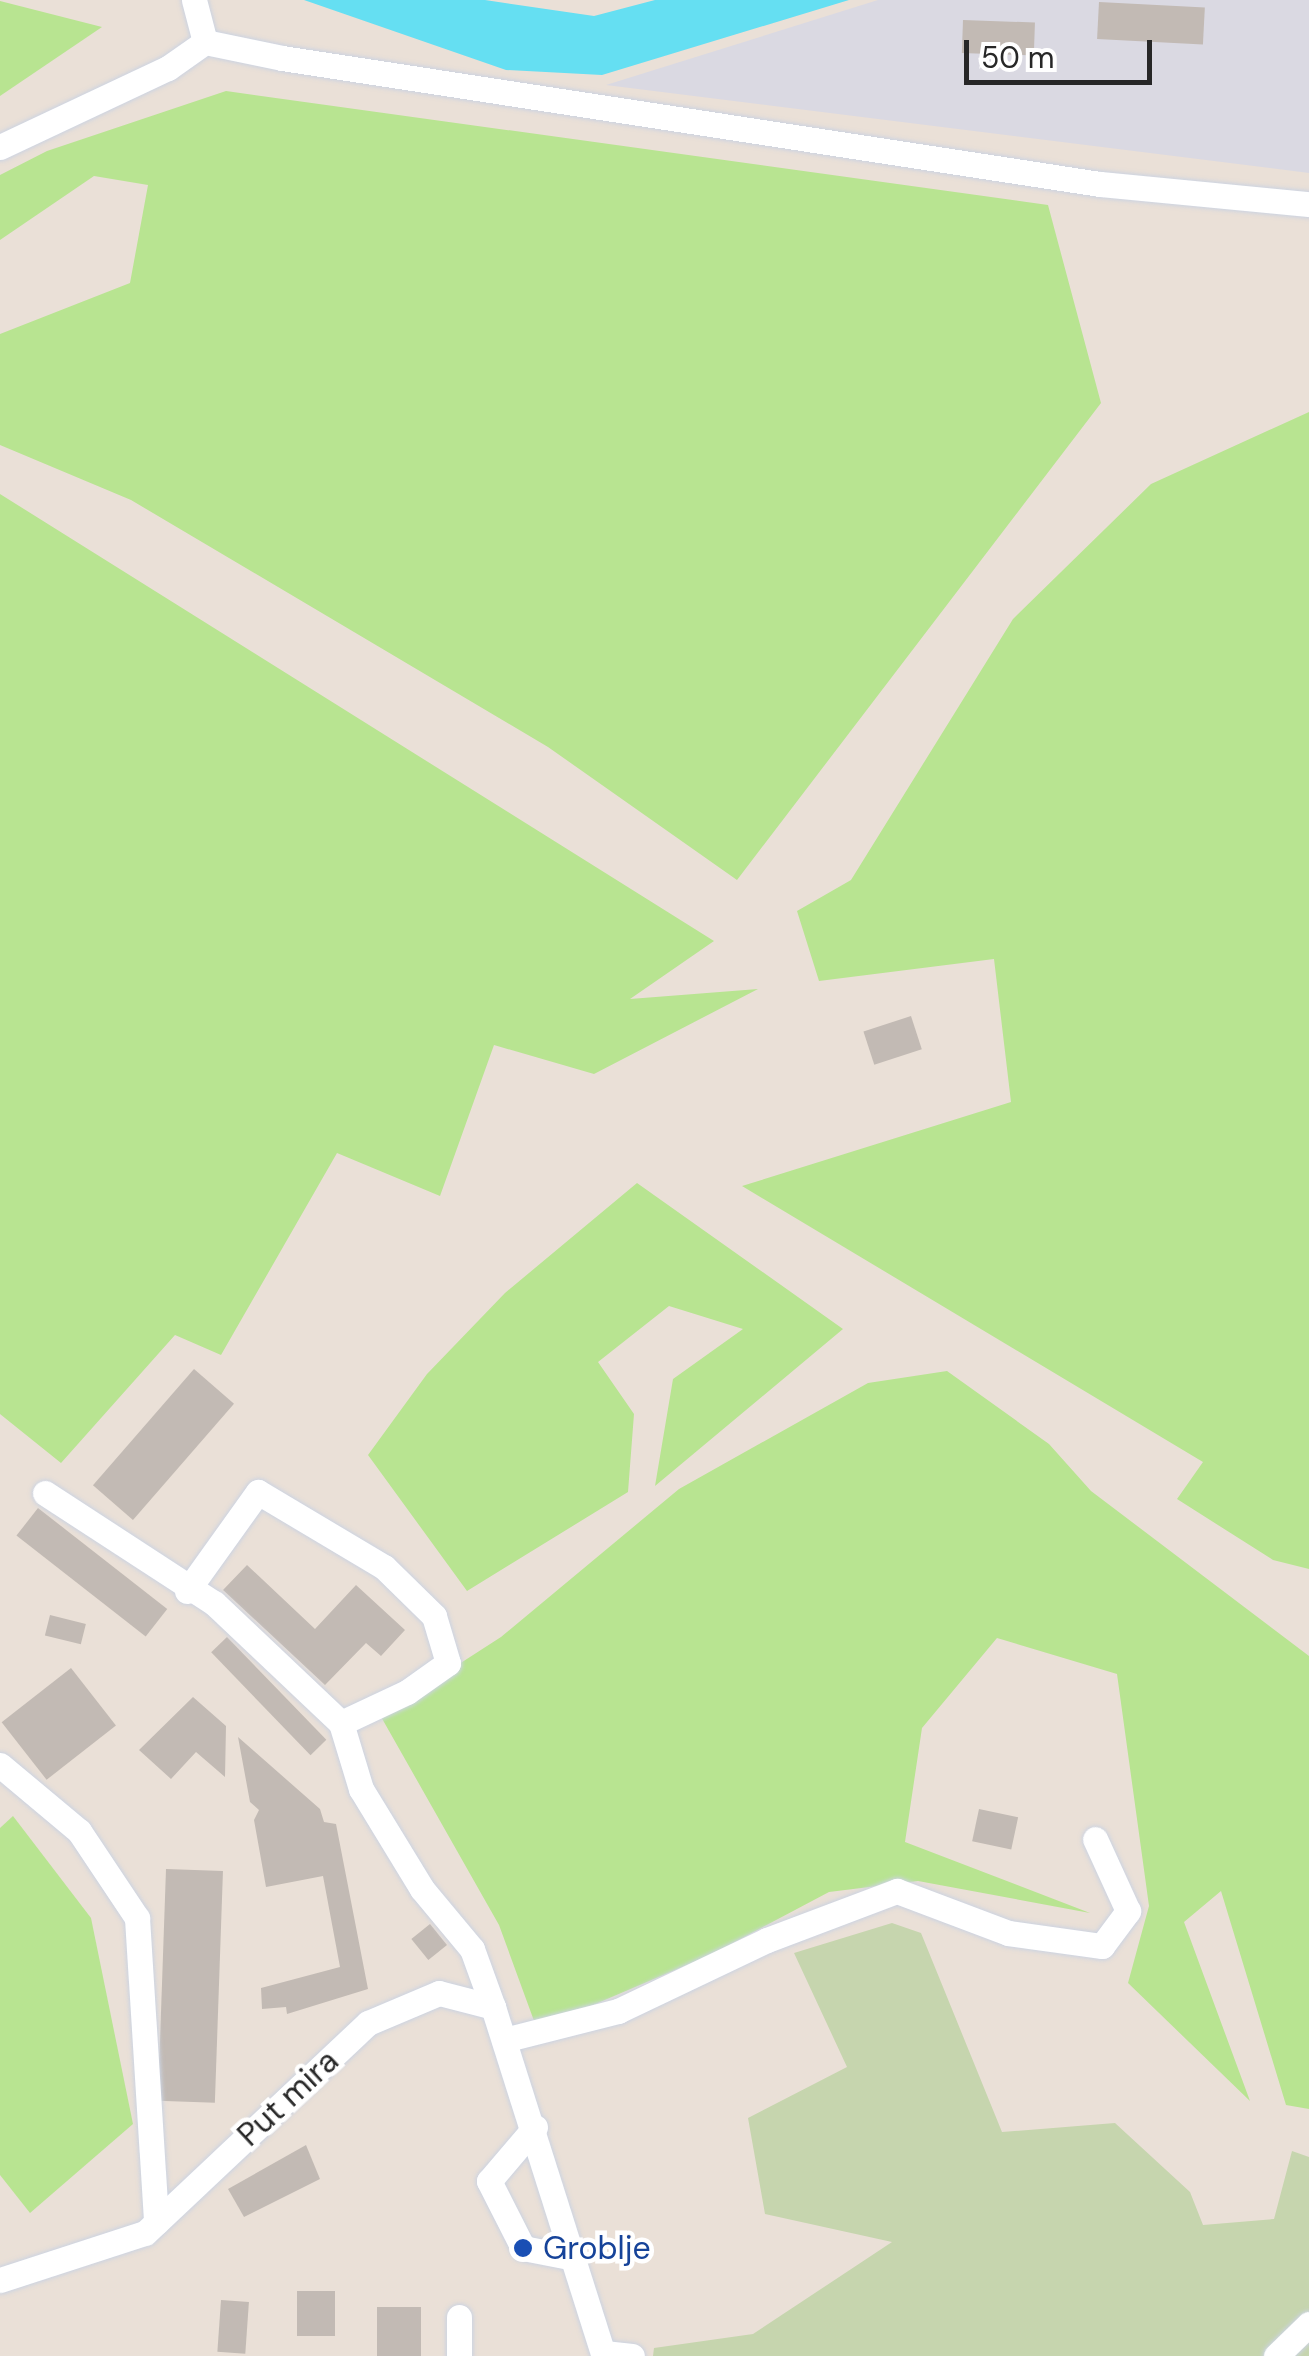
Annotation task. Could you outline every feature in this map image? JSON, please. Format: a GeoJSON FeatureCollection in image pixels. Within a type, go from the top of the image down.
{"type":"FeatureCollection","features":[{"type":"Feature","properties":{"kind":"street"},"geometry":{"type":"LineString","coordinates":[[194,0],[205,42]]}},
{"type":"Feature","properties":{"kind":"street"},"geometry":{"type":"LineString","coordinates":[[0,147],[168,68],[205,42],[1100,184],[1309,204]]}},
{"type":"Feature","properties":{"kind":"street"},"geometry":{"type":"LineString","coordinates":[[187,1591],[258,1492],[384,1567],[434,1616],[448,1663],[407,1692],[341,1723]]}},
{"type":"Feature","properties":{"kind":"street"},"geometry":{"type":"LineString","coordinates":[[45,1493],[187,1591],[214,1603],[341,1723],[361,1790],[422,1888],[472,1949],[532,2118],[569,2257],[604,2355],[632,2356]]}},
{"type":"Feature","properties":{"kind":"street"},"geometry":{"type":"LineString","coordinates":[[0,1765],[79,1832],[137,1918],[156,2222]]}},
{"type":"Feature","properties":{"kind":"street"},"geometry":{"type":"LineString","coordinates":[[504,2040],[618,2011],[768,1940],[897,1891],[1008,1933],[1102,1946],[1128,1910],[1096,1840]]}},
{"type":"Feature","properties":{"kind":"street","name":"Put mira"},"geometry":{"type":"LineString","coordinates":[[2,2286],[145,2233],[368,2023],[439,1992],[492,2007]]}},
{"type":"Feature","properties":{"kind":"street"},"geometry":{"type":"LineString","coordinates":[[532,2118],[489,2181],[524,2248],[569,2257]]}},
{"type":"Feature","properties":{"kind":"street"},"geometry":{"type":"LineString","coordinates":[[460,2317],[460,2356]]}},
{"type":"Feature","properties":{"kind":"street"},"geometry":{"type":"LineString","coordinates":[[1276,2356],[1309,2324]]}},
{"type":"Feature","properties":{"kind":"shaded area"},"geometry":{"type":"Polygon","coordinates":[[[878,0],[1309,0],[1309,173],[606,85],[878,0]]]}},
{"type":"Feature","properties":{"kind":"green space"},"geometry":{"type":"Polygon","coordinates":[[[0,1],[102,27],[0,96],[0,1]]]}},
{"type":"Feature","properties":{"kind":"green space"},"geometry":{"type":"Polygon","coordinates":[[[226,91],[1048,205],[1101,403],[737,880],[548,747],[131,500],[0,445],[0,334],[130,283],[148,185],[94,176],[0,240],[0,175],[47,151],[226,91]]]}},
{"type":"Feature","properties":{"kind":"green space"},"geometry":{"type":"Polygon","coordinates":[[[1309,412],[1309,1569],[1273,1560],[1177,1499],[1203,1462],[742,1186],[1011,1102],[994,959],[819,981],[797,911],[851,880],[1013,619],[1151,484],[1309,412]]]}},
{"type":"Feature","properties":{"kind":"green space"},"geometry":{"type":"Polygon","coordinates":[[[0,494],[714,941],[630,999],[758,989],[594,1074],[494,1045],[440,1196],[337,1153],[221,1355],[175,1335],[61,1463],[0,1414],[0,494]]]}},
{"type":"Feature","properties":{"kind":"green space"},"geometry":{"type":"Polygon","coordinates":[[[637,1183],[843,1329],[655,1486],[673,1379],[743,1329],[669,1306],[598,1362],[634,1414],[628,1492],[467,1591],[368,1455],[427,1374],[505,1293],[637,1183]]]}},
{"type":"Feature","properties":{"kind":"green space"},"geometry":{"type":"Polygon","coordinates":[[[947,1371],[1049,1444],[1091,1491],[1309,1656],[1309,2109],[1286,2105],[1221,1891],[1184,1922],[1250,2101],[1128,1983],[1149,1906],[1117,1674],[997,1638],[922,1728],[905,1842],[1090,1913],[918,1881],[829,1892],[710,1955],[537,2029],[499,1925],[380,1715],[501,1637],[679,1489],[868,1383],[947,1371]]]}},
{"type":"Feature","properties":{"kind":"green space"},"geometry":{"type":"Polygon","coordinates":[[[13,1816],[91,1918],[133,2124],[30,2213],[0,2175],[0,1828],[13,1816]]]}},
{"type":"Feature","properties":{"kind":"green space"},"geometry":{"type":"Polygon","coordinates":[[[892,1923],[921,1933],[1002,2132],[1115,2123],[1190,2192],[1203,2225],[1274,2219],[1292,2151],[1309,2157],[1309,2356],[653,2356],[654,2348],[753,2334],[892,2242],[765,2214],[748,2118],[847,2067],[794,1953],[892,1923]]]}},
{"type":"Feature","properties":{"kind":"water"},"geometry":{"type":"Polygon","coordinates":[[[304,0],[485,0],[594,16],[655,0],[849,0],[602,75],[506,70],[304,0]]]}},
{"type":"Feature","properties":{"kind":"building"},"geometry":{"type":"Polygon","coordinates":[[[1099,2],[1205,8],[1203,44],[1097,39],[1099,2]]]}},
{"type":"Feature","properties":{"kind":"building"},"geometry":{"type":"Polygon","coordinates":[[[963,20],[1035,23],[1034,55],[962,53],[963,20]]]}},
{"type":"Feature","properties":{"kind":"building"},"geometry":{"type":"Polygon","coordinates":[[[911,1016],[922,1049],[874,1065],[863,1031],[911,1016]]]}},
{"type":"Feature","properties":{"kind":"building"},"geometry":{"type":"Polygon","coordinates":[[[194,1369],[234,1404],[133,1520],[93,1485],[194,1369]]]}},
{"type":"Feature","properties":{"kind":"building"},"geometry":{"type":"Polygon","coordinates":[[[38,1508],[167,1609],[146,1637],[16,1536],[38,1508]]]}},
{"type":"Feature","properties":{"kind":"building"},"geometry":{"type":"Polygon","coordinates":[[[247,1565],[315,1629],[356,1585],[405,1630],[381,1656],[366,1643],[325,1685],[223,1590],[247,1565]]]}},
{"type":"Feature","properties":{"kind":"building"},"geometry":{"type":"Polygon","coordinates":[[[50,1615],[86,1624],[81,1644],[45,1635],[50,1615]]]}},
{"type":"Feature","properties":{"kind":"building"},"geometry":{"type":"Polygon","coordinates":[[[227,1637],[326,1740],[311,1755],[211,1652],[227,1637]]]}},
{"type":"Feature","properties":{"kind":"building"},"geometry":{"type":"Polygon","coordinates":[[[71,1668],[116,1726],[47,1780],[2,1722],[71,1668]]]}},
{"type":"Feature","properties":{"kind":"building"},"geometry":{"type":"Polygon","coordinates":[[[193,1697],[226,1726],[225,1777],[196,1752],[171,1779],[139,1750],[193,1697]]]}},
{"type":"Feature","properties":{"kind":"building"},"geometry":{"type":"Polygon","coordinates":[[[238,1737],[320,1809],[324,1822],[336,1824],[368,1989],[287,2014],[286,2007],[262,2009],[261,1988],[340,1967],[323,1876],[266,1887],[254,1820],[259,1810],[250,1802],[238,1737]]]}},
{"type":"Feature","properties":{"kind":"building"},"geometry":{"type":"Polygon","coordinates":[[[979,1809],[1018,1817],[1011,1850],[972,1841],[979,1809]]]}},
{"type":"Feature","properties":{"kind":"building"},"geometry":{"type":"Polygon","coordinates":[[[166,1869],[223,1871],[215,2103],[158,2101],[166,1869]]]}},
{"type":"Feature","properties":{"kind":"building"},"geometry":{"type":"Polygon","coordinates":[[[430,1924],[447,1945],[428,1960],[411,1939],[430,1924]]]}},
{"type":"Feature","properties":{"kind":"building"},"geometry":{"type":"Polygon","coordinates":[[[306,2145],[320,2179],[244,2217],[228,2189],[306,2145]]]}},
{"type":"Feature","properties":{"kind":"building"},"geometry":{"type":"Polygon","coordinates":[[[297,2291],[335,2291],[335,2336],[297,2336],[297,2291]]]}},
{"type":"Feature","properties":{"kind":"building"},"geometry":{"type":"Polygon","coordinates":[[[221,2300],[249,2302],[245,2354],[217,2352],[221,2300]]]}},
{"type":"Feature","properties":{"kind":"building"},"geometry":{"type":"Polygon","coordinates":[[[377,2307],[421,2307],[421,2356],[377,2356],[377,2307]]]}},
{"type":"Feature","properties":{"kind":"place","name":"Groblje"},"geometry":{"type":"Point","coordinates":[523,2248]}}]}
